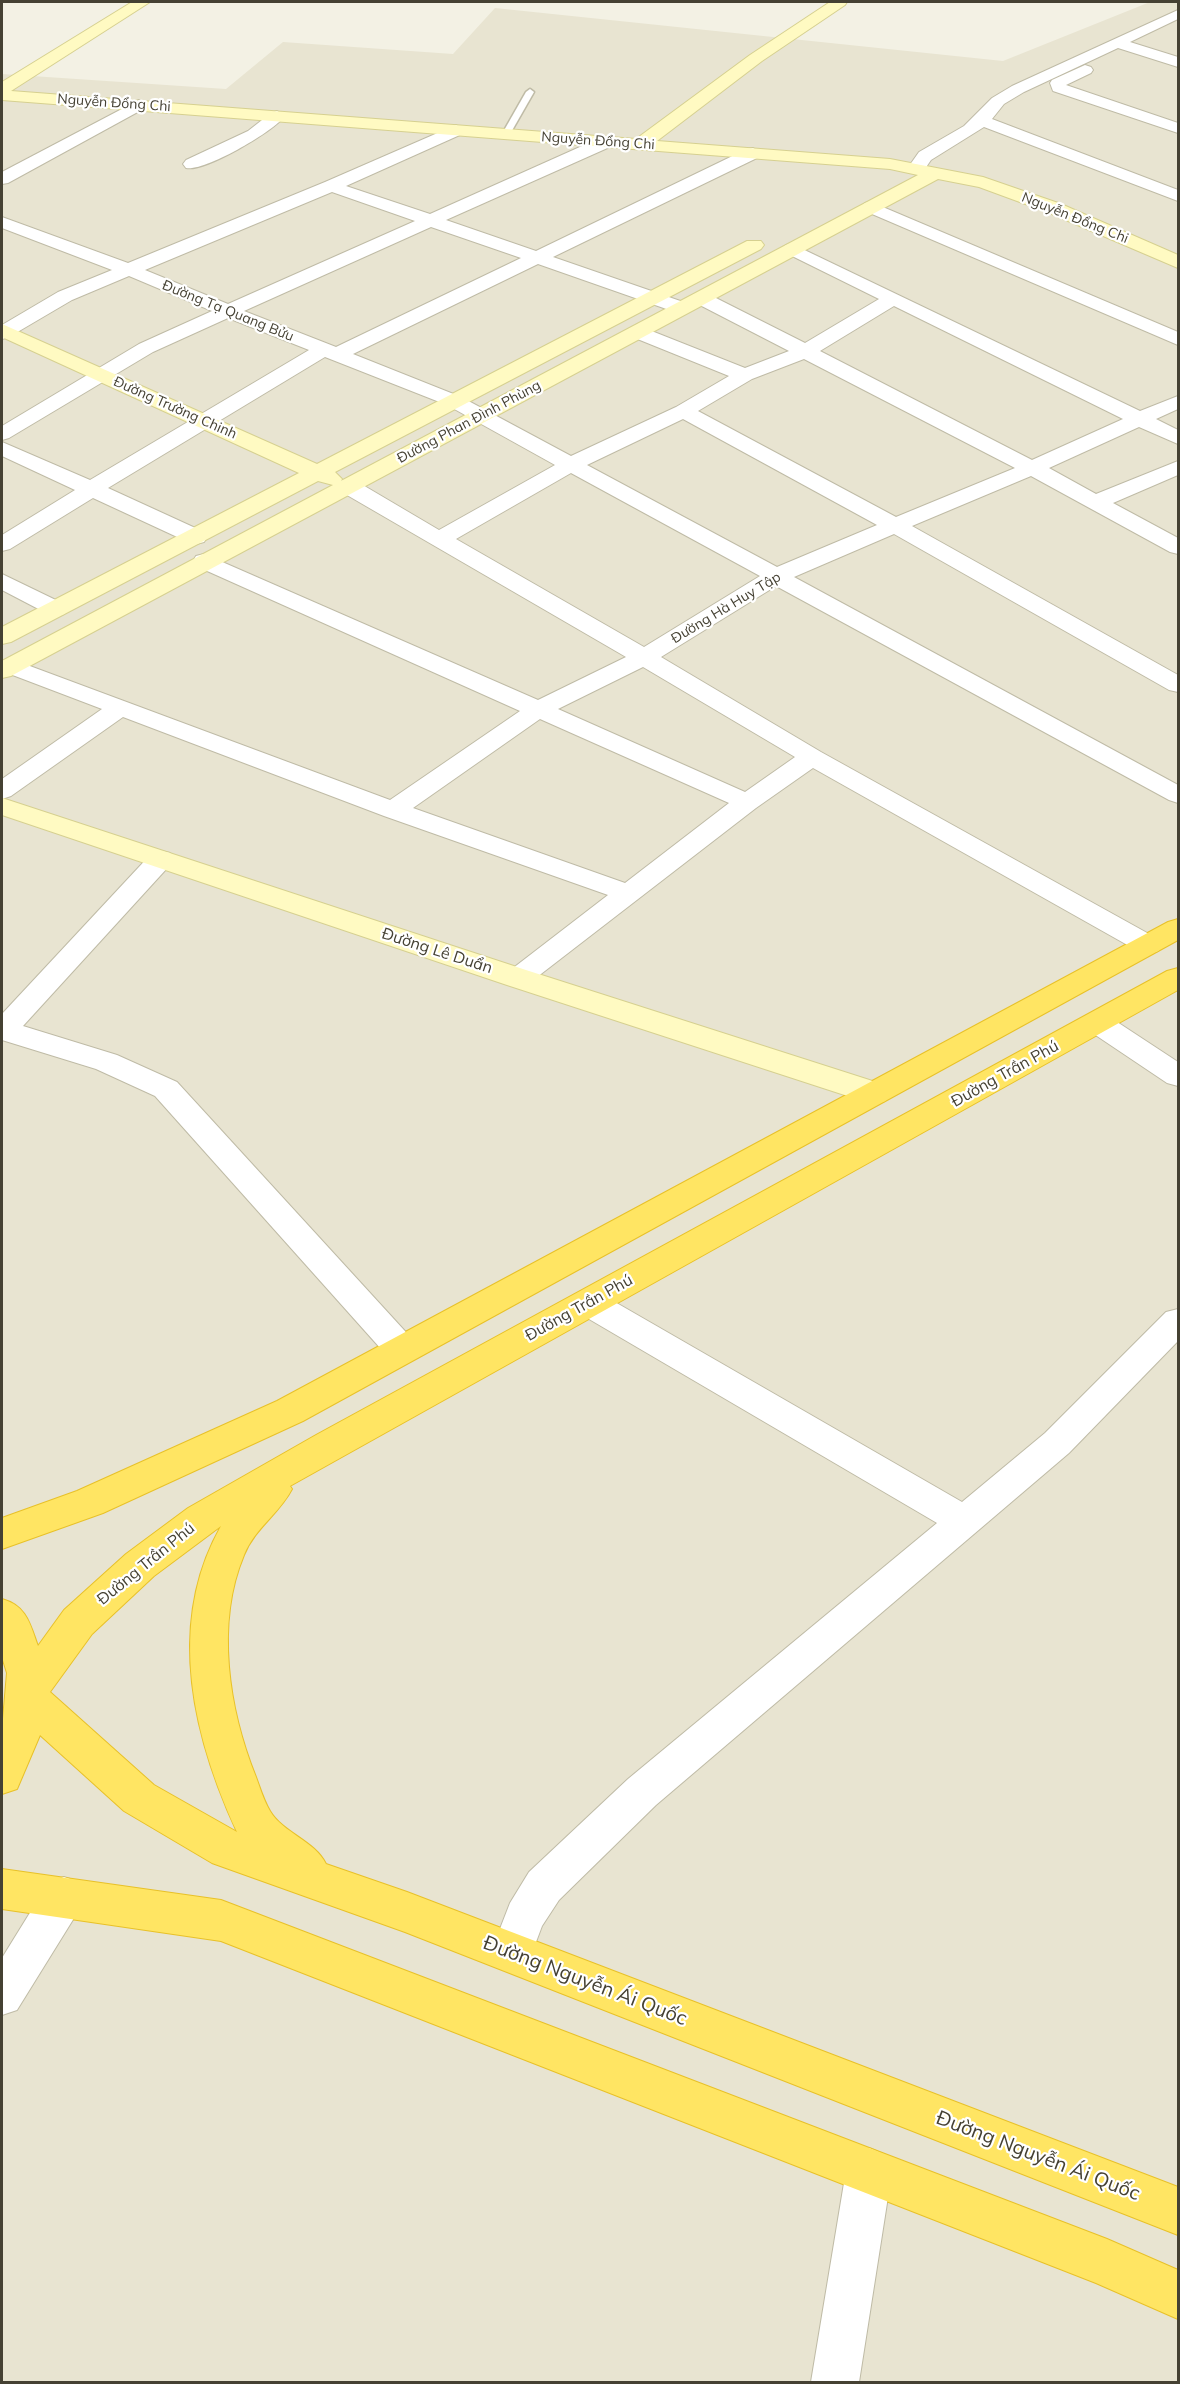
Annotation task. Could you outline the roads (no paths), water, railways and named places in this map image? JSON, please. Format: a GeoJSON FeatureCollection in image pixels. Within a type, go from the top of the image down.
{"type":"FeatureCollection","features":[{"type":"Feature","properties":{"kind":"highway"},"geometry":{"type":"LineString","coordinates":[[2,1534],[90,1502],[290,1412],[1179,928]]}},
{"type":"Feature","properties":{"kind":"highway","name":"Đường Trần Phú"},"geometry":{"type":"LineString","coordinates":[[25,1695],[78,1622],[140,1565],[201,1519],[329,1445],[1179,978]]}},
{"type":"Feature","properties":{"kind":"highway"},"geometry":{"type":"LineString","coordinates":[[319,1881],[256,1826],[229,1766],[213,1696],[208,1630],[217,1575],[236,1531],[263,1497],[329,1445]]}},
{"type":"Feature","properties":{"kind":"highway"},"geometry":{"type":"LineString","coordinates":[[2,1615],[10,1624],[27,1673],[22,1730],[2,1776]]}},
{"type":"Feature","properties":{"kind":"highway","name":"Đường Nguyễn Ái Quốc"},"geometry":{"type":"LineString","coordinates":[[25,1695],[139,1797],[227,1849],[512,1952],[1179,2211]]}},
{"type":"Feature","properties":{"kind":"highway"},"geometry":{"type":"LineString","coordinates":[[2,1889],[64,1896],[221,1921],[869,2171],[1107,2264],[1179,2295]]}},
{"type":"Feature","properties":{"kind":"street"},"geometry":{"type":"LineString","coordinates":[[2,88],[141,2]]}},
{"type":"Feature","properties":{"kind":"street"},"geometry":{"type":"LineString","coordinates":[[641,144],[756,58],[840,2]]}},
{"type":"Feature","properties":{"kind":"street"},"geometry":{"type":"LineString","coordinates":[[1179,14],[1058,83],[1059,88],[1179,128]]}},
{"type":"Feature","properties":{"kind":"street"},"geometry":{"type":"LineString","coordinates":[[878,181],[919,169],[925,156],[981,121],[998,101],[1018,89],[1124,45],[1179,62]]}},
{"type":"Feature","properties":{"kind":"street","name":"Nguyễn Đổng Chi"},"geometry":{"type":"LineString","coordinates":[[2,95],[753,153],[919,169],[983,182],[1054,208],[1179,262]]}},
{"type":"Feature","properties":{"kind":"street"},"geometry":{"type":"LineString","coordinates":[[2,179],[139,105]]}},
{"type":"Feature","properties":{"kind":"street"},"geometry":{"type":"LineString","coordinates":[[192,164],[254,135],[277,116]]}},
{"type":"Feature","properties":{"kind":"street"},"geometry":{"type":"LineString","coordinates":[[981,121],[1008,129],[1179,196]]}},
{"type":"Feature","properties":{"kind":"street"},"geometry":{"type":"LineString","coordinates":[[3,332],[44,306],[127,269],[331,186],[456,130]]}},
{"type":"Feature","properties":{"kind":"street"},"geometry":{"type":"LineString","coordinates":[[2,434],[146,348],[606,142]]}},
{"type":"Feature","properties":{"kind":"street"},"geometry":{"type":"LineString","coordinates":[[2,544],[202,421],[330,352],[535,258],[753,153]]}},
{"type":"Feature","properties":{"kind":"street","name":"Đường Phan Đình Phùng"},"geometry":{"type":"LineString","coordinates":[[6,668],[871,207],[919,169]]}},
{"type":"Feature","properties":{"kind":"street"},"geometry":{"type":"LineString","coordinates":[[331,186],[649,298],[691,303],[806,351],[1179,547]]}},
{"type":"Feature","properties":{"kind":"street"},"geometry":{"type":"LineString","coordinates":[[871,207],[1179,339]]}},
{"type":"Feature","properties":{"kind":"street","name":"Đường Tạ Quang Bửu"},"geometry":{"type":"LineString","coordinates":[[2,222],[127,269],[454,401],[778,575],[1179,795]]}},
{"type":"Feature","properties":{"kind":"street"},"geometry":{"type":"LineString","coordinates":[[10,242],[28,232]]}},
{"type":"Feature","properties":{"kind":"street","name":"Đường Phan Đình Phùng"},"geometry":{"type":"LineString","coordinates":[[2,637],[649,298],[776,234]]}},
{"type":"Feature","properties":{"kind":"street"},"geometry":{"type":"LineString","coordinates":[[792,249],[1179,438]]}},
{"type":"Feature","properties":{"kind":"street"},"geometry":{"type":"LineString","coordinates":[[440,538],[572,464],[683,411],[745,375],[806,351],[894,298]]}},
{"type":"Feature","properties":{"kind":"street","name":"Đường Trường Chinh"},"geometry":{"type":"LineString","coordinates":[[3,332],[348,486]]}},
{"type":"Feature","properties":{"kind":"street"},"geometry":{"type":"LineString","coordinates":[[637,332],[745,375]]}},
{"type":"Feature","properties":{"kind":"street","name":"Đường Hà Huy Tập"},"geometry":{"type":"LineString","coordinates":[[393,810],[539,709],[644,657],[778,575],[1032,468],[1179,402]]}},
{"type":"Feature","properties":{"kind":"street"},"geometry":{"type":"LineString","coordinates":[[683,411],[895,526],[1179,685]]}},
{"type":"Feature","properties":{"kind":"street"},"geometry":{"type":"LineString","coordinates":[[2,448],[89,490],[196,537]]}},
{"type":"Feature","properties":{"kind":"street"},"geometry":{"type":"LineString","coordinates":[[1096,502],[1179,467]]}},
{"type":"Feature","properties":{"kind":"street"},"geometry":{"type":"LineString","coordinates":[[348,486],[812,757],[1148,945]]}},
{"type":"Feature","properties":{"kind":"street"},"geometry":{"type":"LineString","coordinates":[[204,561],[747,802]]}},
{"type":"Feature","properties":{"kind":"street"},"geometry":{"type":"LineString","coordinates":[[2,581],[56,609]]}},
{"type":"Feature","properties":{"kind":"street"},"geometry":{"type":"LineString","coordinates":[[6,668],[120,707],[393,810],[630,894]]}},
{"type":"Feature","properties":{"kind":"street"},"geometry":{"type":"LineString","coordinates":[[2,791],[120,707]]}},
{"type":"Feature","properties":{"kind":"street"},"geometry":{"type":"LineString","coordinates":[[518,978],[747,802],[812,757]]}},
{"type":"Feature","properties":{"kind":"street","name":"Đường Lê Duẩn"},"geometry":{"type":"LineString","coordinates":[[2,806],[518,978],[874,1093]]}},
{"type":"Feature","properties":{"kind":"street"},"geometry":{"type":"LineString","coordinates":[[161,859],[2,1030],[107,1062],[142,1075],[166,1089],[402,1350]]}},
{"type":"Feature","properties":{"kind":"street"},"geometry":{"type":"LineString","coordinates":[[1098,1023],[1179,1076]]}},
{"type":"Feature","properties":{"kind":"street"},"geometry":{"type":"LineString","coordinates":[[589,1303],[963,1521]]}},
{"type":"Feature","properties":{"kind":"street"},"geometry":{"type":"LineString","coordinates":[[512,1952],[525,1917],[544,1886],[642,1792],[1057,1443],[1179,1321]]}},
{"type":"Feature","properties":{"kind":"street"},"geometry":{"type":"LineString","coordinates":[[2,1995],[64,1896]]}},
{"type":"Feature","properties":{"kind":"street"},"geometry":{"type":"LineString","coordinates":[[835,2382],[869,2171]]}},
{"type":"Feature","properties":{"kind":"lane"},"geometry":{"type":"LineString","coordinates":[[506,134],[530,92]]}}]}
